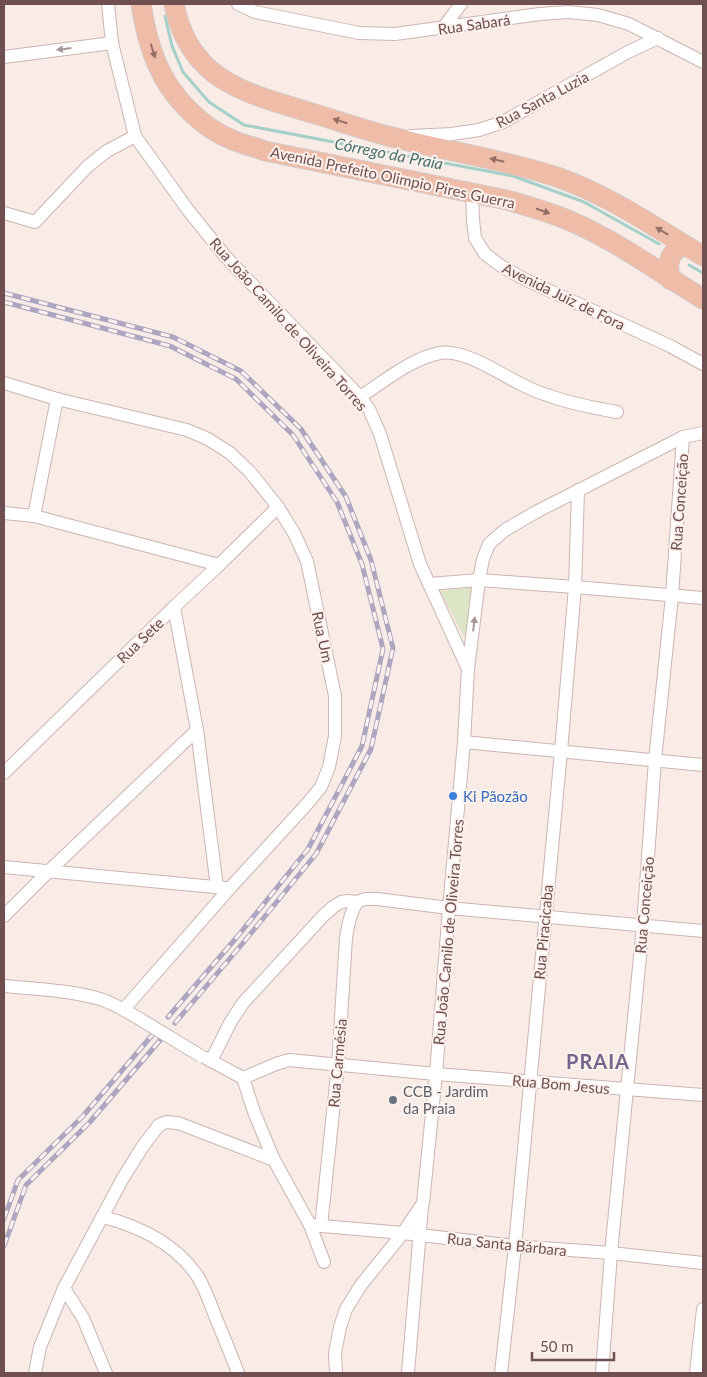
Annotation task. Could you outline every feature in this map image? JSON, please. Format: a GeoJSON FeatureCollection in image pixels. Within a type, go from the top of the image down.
{"type":"FeatureCollection","features":[{"type":"Feature","properties":{"kind":"main road","name":"Avenida Prefeito Olimpio Pires Guerra"},"geometry":{"type":"LineString","coordinates":[[141,4],[144,24],[156,63],[168,86],[185,106],[205,124],[226,136],[264,151],[507,200],[544,210],[612,242],[703,299]]}},
{"type":"Feature","properties":{"kind":"main road"},"geometry":{"type":"LineString","coordinates":[[174,4],[178,22],[190,47],[209,69],[231,84],[266,99],[389,136],[517,165],[559,178],[607,199],[703,256]]}},
{"type":"Feature","properties":{"kind":"main road"},"geometry":{"type":"LineString","coordinates":[[672,280],[668,264],[674,252],[683,244]]}},
{"type":"Feature","properties":{"kind":"street","name":"Rua João Camilo de Oliveira Torres"},"geometry":{"type":"LineString","coordinates":[[108,4],[112,43],[135,136],[188,210],[225,256],[360,397],[369,409],[380,434],[420,564],[468,668],[464,742],[436,1074],[423,1203],[404,1233],[361,1286],[346,1309],[335,1353],[336,1373]]}},
{"type":"Feature","properties":{"kind":"street","name":"Rua Sabará"},"geometry":{"type":"LineString","coordinates":[[238,4],[255,12],[359,33],[396,34],[540,14],[568,12],[598,15],[629,24],[703,62]]}},
{"type":"Feature","properties":{"kind":"street"},"geometry":{"type":"LineString","coordinates":[[443,28],[461,4]]}},
{"type":"Feature","properties":{"kind":"street","name":"Rua Santa Luzia"},"geometry":{"type":"LineString","coordinates":[[389,136],[452,134],[479,130],[503,122],[628,52],[658,38]]}},
{"type":"Feature","properties":{"kind":"street"},"geometry":{"type":"LineString","coordinates":[[4,57],[112,43]]}},
{"type":"Feature","properties":{"kind":"street"},"geometry":{"type":"LineString","coordinates":[[4,213],[35,222],[88,166],[107,151],[135,136]]}},
{"type":"Feature","properties":{"kind":"street","name":"Avenida Juiz de Fora"},"geometry":{"type":"LineString","coordinates":[[472,193],[475,238],[485,254],[501,266],[524,279],[670,346],[703,364]]}},
{"type":"Feature","properties":{"kind":"street"},"geometry":{"type":"LineString","coordinates":[[360,397],[401,370],[425,358],[442,353],[463,355],[549,396],[579,405],[617,412]]}},
{"type":"Feature","properties":{"kind":"street","name":"Rua Um"},"geometry":{"type":"LineString","coordinates":[[4,383],[57,399],[187,430],[208,439],[230,453],[250,472],[278,507],[294,533],[307,561],[335,696],[335,736],[330,767],[321,786],[306,805],[224,888],[124,1009]]}},
{"type":"Feature","properties":{"kind":"street"},"geometry":{"type":"LineString","coordinates":[[34,516],[57,399]]}},
{"type":"Feature","properties":{"kind":"street"},"geometry":{"type":"LineString","coordinates":[[468,668],[479,580],[483,559],[489,544],[513,525],[578,490],[683,437],[703,433]]}},
{"type":"Feature","properties":{"kind":"street","name":"Rua Conceição"},"geometry":{"type":"LineString","coordinates":[[602,1373],[643,926],[655,760],[672,596],[683,437]]}},
{"type":"Feature","properties":{"kind":"street","name":"Rua Piracicaba"},"geometry":{"type":"LineString","coordinates":[[501,1373],[515,1246],[561,751],[574,587],[578,490]]}},
{"type":"Feature","properties":{"kind":"street","name":"Rua Sete"},"geometry":{"type":"LineString","coordinates":[[4,773],[278,507]]}},
{"type":"Feature","properties":{"kind":"street"},"geometry":{"type":"LineString","coordinates":[[4,513],[34,516],[219,565]]}},
{"type":"Feature","properties":{"kind":"street"},"geometry":{"type":"LineString","coordinates":[[428,584],[479,580],[703,598]]}},
{"type":"Feature","properties":{"kind":"street"},"geometry":{"type":"LineString","coordinates":[[4,867],[224,888],[174,607]]}},
{"type":"Feature","properties":{"kind":"street"},"geometry":{"type":"LineString","coordinates":[[4,916],[197,730]]}},
{"type":"Feature","properties":{"kind":"street"},"geometry":{"type":"LineString","coordinates":[[464,742],[703,765]]}},
{"type":"Feature","properties":{"kind":"street"},"geometry":{"type":"LineString","coordinates":[[206,1058],[244,1003],[262,982],[333,907],[341,902],[377,899],[449,908],[703,932]]}},
{"type":"Feature","properties":{"kind":"street","name":"Rua Carmésia"},"geometry":{"type":"LineString","coordinates":[[316,1226],[338,1065],[346,938],[352,910],[357,902]]}},
{"type":"Feature","properties":{"kind":"street"},"geometry":{"type":"LineString","coordinates":[[4,986],[75,994],[101,999],[124,1009],[243,1078],[254,1112],[274,1160],[316,1226],[324,1262]]}},
{"type":"Feature","properties":{"kind":"street","name":"Rua Bom Jesus"},"geometry":{"type":"LineString","coordinates":[[243,1078],[289,1060],[703,1096]]}},
{"type":"Feature","properties":{"kind":"street"},"geometry":{"type":"LineString","coordinates":[[35,1373],[40,1347],[64,1288],[123,1178],[159,1125],[166,1122],[178,1123],[274,1160]]}},
{"type":"Feature","properties":{"kind":"street"},"geometry":{"type":"LineString","coordinates":[[408,1373],[423,1203]]}},
{"type":"Feature","properties":{"kind":"street"},"geometry":{"type":"LineString","coordinates":[[103,1217],[122,1222],[150,1234],[176,1252],[196,1274],[210,1302],[238,1373]]}},
{"type":"Feature","properties":{"kind":"street","name":"Rua Santa Bárbara"},"geometry":{"type":"LineString","coordinates":[[316,1226],[404,1233],[515,1246],[612,1253],[703,1264]]}},
{"type":"Feature","properties":{"kind":"street"},"geometry":{"type":"LineString","coordinates":[[64,1288],[83,1318],[106,1373]]}},
{"type":"Feature","properties":{"kind":"street"},"geometry":{"type":"LineString","coordinates":[[696,1373],[703,1309]]}},
{"type":"Feature","properties":{"kind":"street"},"geometry":{"type":"LineString","coordinates":[[326,1373],[335,1353]]}},
{"type":"Feature","properties":{"kind":"green space"},"geometry":{"type":"Polygon","coordinates":[[[474,587],[468,633],[463,635],[440,591],[474,587]]]}},
{"type":"Feature","properties":{"kind":"waterway","name":"Córrego da Praia"},"geometry":{"type":"LineString","coordinates":[[165,16],[172,46],[183,72],[209,102],[244,125],[513,176],[584,202],[659,244]]}},
{"type":"Feature","properties":{"kind":"waterway","name":"Córrego da Praia"},"geometry":{"type":"LineString","coordinates":[[689,265],[703,273]]}},
{"type":"Feature","properties":{"kind":"railway"},"geometry":{"type":"LineString","coordinates":[[4,293],[173,337],[241,371],[301,429],[346,497],[371,560],[393,648],[371,749],[316,854],[175,1023]]}},
{"type":"Feature","properties":{"kind":"railway"},"geometry":{"type":"LineString","coordinates":[[4,302],[170,346],[236,379],[293,435],[337,502],[362,564],[383,649],[362,746],[308,849],[237,937],[168,1017]]}},
{"type":"Feature","properties":{"kind":"railway"},"geometry":{"type":"LineString","coordinates":[[4,1219],[18,1180],[83,1116],[154,1033]]}},
{"type":"Feature","properties":{"kind":"railway"},"geometry":{"type":"LineString","coordinates":[[4,1246],[26,1185],[89,1123],[162,1038]]}},
{"type":"Feature","properties":{"kind":"place","name":"Ki Pãozão"},"geometry":{"type":"Point","coordinates":[453,796]}},
{"type":"Feature","properties":{"kind":"place","name":"CCB - Jardim da Praia"},"geometry":{"type":"Point","coordinates":[393,1100]}},
{"type":"Feature","properties":{"kind":"district","name":"PRAIA"},"geometry":{"type":"Point","coordinates":[598,1061]}}]}
